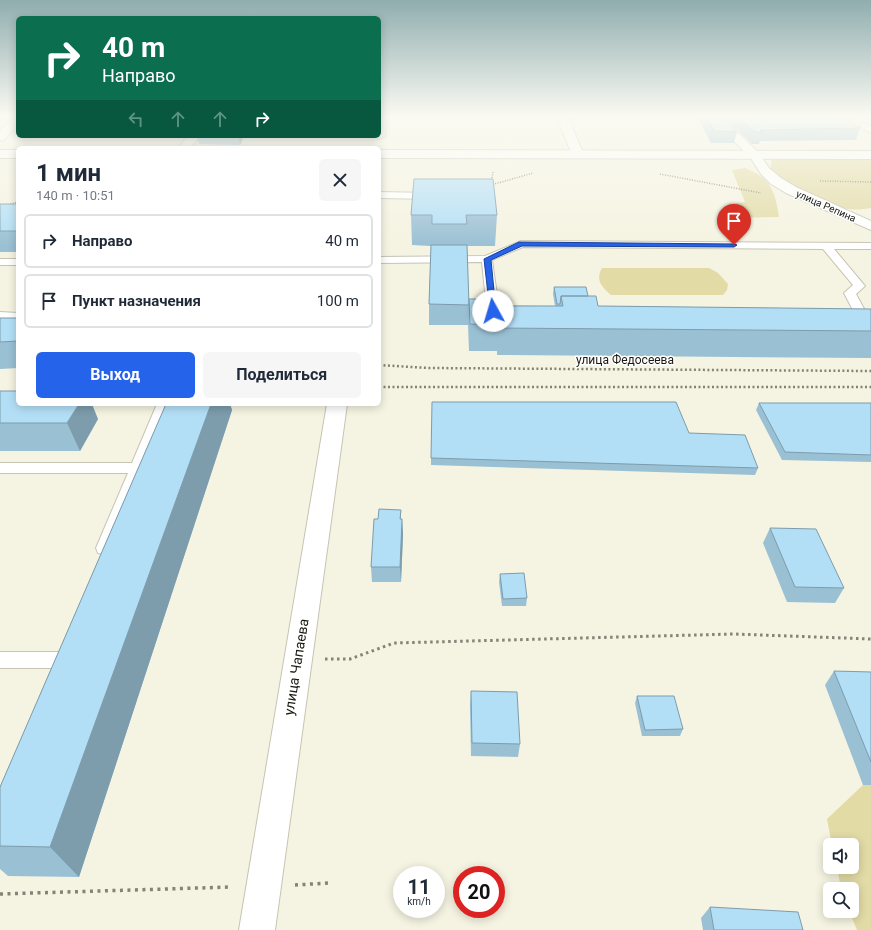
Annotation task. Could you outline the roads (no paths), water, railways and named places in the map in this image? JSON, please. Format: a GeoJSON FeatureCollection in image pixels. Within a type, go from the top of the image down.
{"type":"FeatureCollection","features":[{"type":"Feature","properties":{"kind":"street","name":"улица Репина"},"geometry":{"type":"LineString","coordinates":[[758,160],[766,171],[791,190],[869,224]]}},
{"type":"Feature","properties":{"kind":"street","name":"улица Чапаева"},"geometry":{"type":"LineString","coordinates":[[257,930],[337,406]]}},
{"type":"Feature","properties":{"kind":"lane"},"geometry":{"type":"LineString","coordinates":[[381,195],[440,196]]}},
{"type":"Feature","properties":{"kind":"lane"},"geometry":{"type":"LineString","coordinates":[[381,260],[487,259],[521,244],[871,246]]}},
{"type":"Feature","properties":{"kind":"lane"},"geometry":{"type":"LineString","coordinates":[[826,246],[859,286],[850,293],[864,318],[840,318]]}},
{"type":"Feature","properties":{"kind":"lane"},"geometry":{"type":"LineString","coordinates":[[487,259],[493,311],[502,316],[510,316]]}},
{"type":"Feature","properties":{"kind":"lane"},"geometry":{"type":"LineString","coordinates":[[0,262],[16,262]]}},
{"type":"Feature","properties":{"kind":"lane"},"geometry":{"type":"LineString","coordinates":[[0,316],[16,316]]}},
{"type":"Feature","properties":{"kind":"lane"},"geometry":{"type":"LineString","coordinates":[[98,564],[136,468],[163,406]]}},
{"type":"Feature","properties":{"kind":"lane"},"geometry":{"type":"LineString","coordinates":[[0,468],[136,468]]}},
{"type":"Feature","properties":{"kind":"lane"},"geometry":{"type":"LineString","coordinates":[[0,660],[59,660]]}}]}
